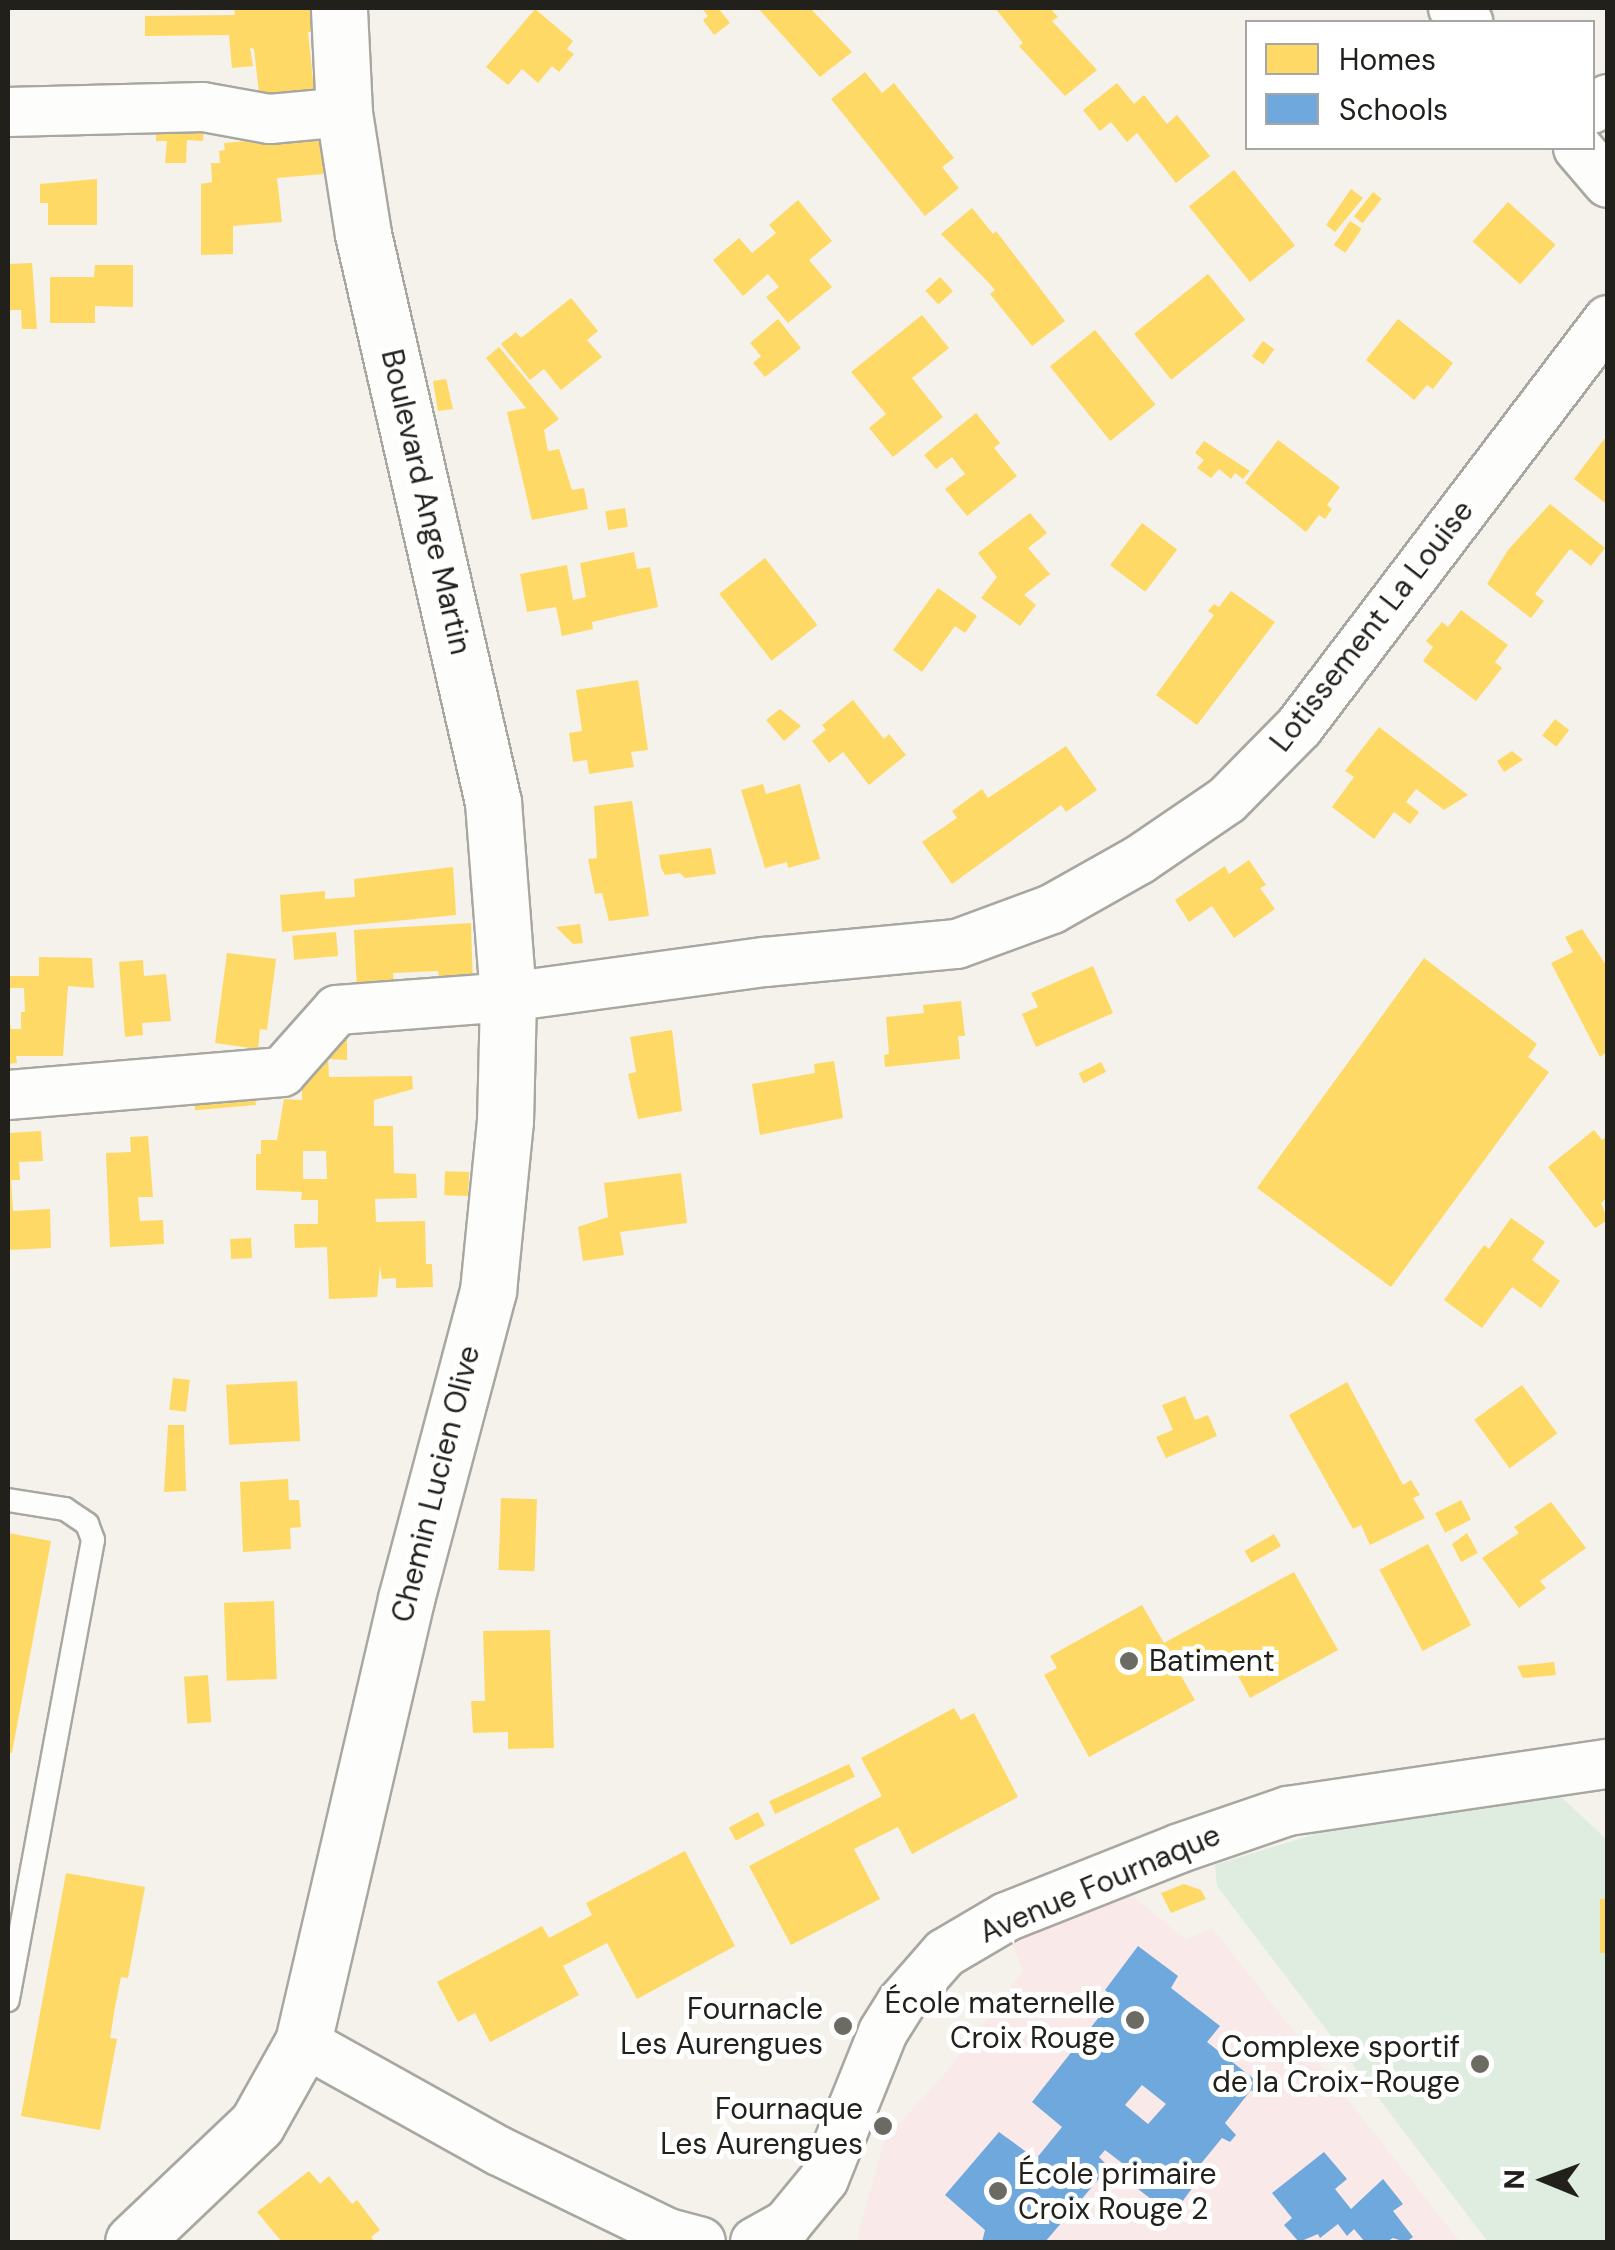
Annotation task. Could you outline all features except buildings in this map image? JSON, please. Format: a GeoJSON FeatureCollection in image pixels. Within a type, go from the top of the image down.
{"type":"FeatureCollection","features":[{"type":"Feature","properties":{"kind":"street","name":"Boulevard Ange Martin"},"geometry":{"type":"LineString","coordinates":[[339,8],[344,112],[363,234],[493,802],[508,997]]}},
{"type":"Feature","properties":{"kind":"street"},"geometry":{"type":"LineString","coordinates":[[8,112],[203,107],[270,119],[344,112]]}},
{"type":"Feature","properties":{"kind":"street"},"geometry":{"type":"LineString","coordinates":[[1580,150],[1608,183]]}},
{"type":"Feature","properties":{"kind":"street","name":"Lotissement La Louise"},"geometry":{"type":"LineString","coordinates":[[8,1096],[282,1072],[337,1010],[508,997],[766,962],[957,944],[1052,909],[1138,860],[1227,800],[1299,727],[1608,320]]}},
{"type":"Feature","properties":{"kind":"street","name":"Chemin Lucien Olive"},"geometry":{"type":"LineString","coordinates":[[133,2242],[258,2124],[304,2042],[406,1599],[488,1291],[504,1120],[508,997]]}},
{"type":"Feature","properties":{"kind":"street","name":"Avenue Fournaque"},"geometry":{"type":"LineString","coordinates":[[755,2242],[787,2224],[824,2179],[883,2032],[901,2002],[946,1953],[1006,1917],[1288,1810],[1608,1764]]}},
{"type":"Feature","properties":{"kind":"street"},"geometry":{"type":"LineString","coordinates":[[304,2042],[499,2152],[668,2233],[701,2242]]}},
{"type":"Feature","properties":{"kind":"lane"},"geometry":{"type":"LineString","coordinates":[[8,1500],[65,1509],[87,1524],[93,1540],[8,2000]]}},
{"type":"Feature","properties":{"kind":"shaded area","name":"Complexe sportif de la Croix-Rouge"},"geometry":{"type":"Polygon","coordinates":[[[1557,1793],[1607,1840],[1607,2242],[1488,2242],[1217,1886],[1215,1865],[1379,1814],[1557,1793]]]}},
{"type":"Feature","properties":{"kind":"shaded area","name":"École maternelle Croix Rouge"},"geometry":{"type":"Polygon","coordinates":[[[1130,1894],[1186,1940],[1212,1928],[1460,2242],[856,2242],[885,2139],[949,2069],[1023,1971],[1011,1941],[1130,1894]]]}},
{"type":"Feature","properties":{"kind":"place","name":"Batiment"},"geometry":{"type":"Point","coordinates":[1129,1661]}},
{"type":"Feature","properties":{"kind":"place","name":"École maternelle Croix Rouge"},"geometry":{"type":"Point","coordinates":[1135,2020]}},
{"type":"Feature","properties":{"kind":"place","name":"Fournacle Les Aurengues"},"geometry":{"type":"Point","coordinates":[843,2026]}},
{"type":"Feature","properties":{"kind":"place","name":"Complexe sportif de la Croix-Rouge"},"geometry":{"type":"Point","coordinates":[1480,2064]}},
{"type":"Feature","properties":{"kind":"place","name":"Fournaque Les Aurengues"},"geometry":{"type":"Point","coordinates":[883,2126]}},
{"type":"Feature","properties":{"kind":"place","name":"École primaire Croix Rouge 2"},"geometry":{"type":"Point","coordinates":[998,2191]}}]}
